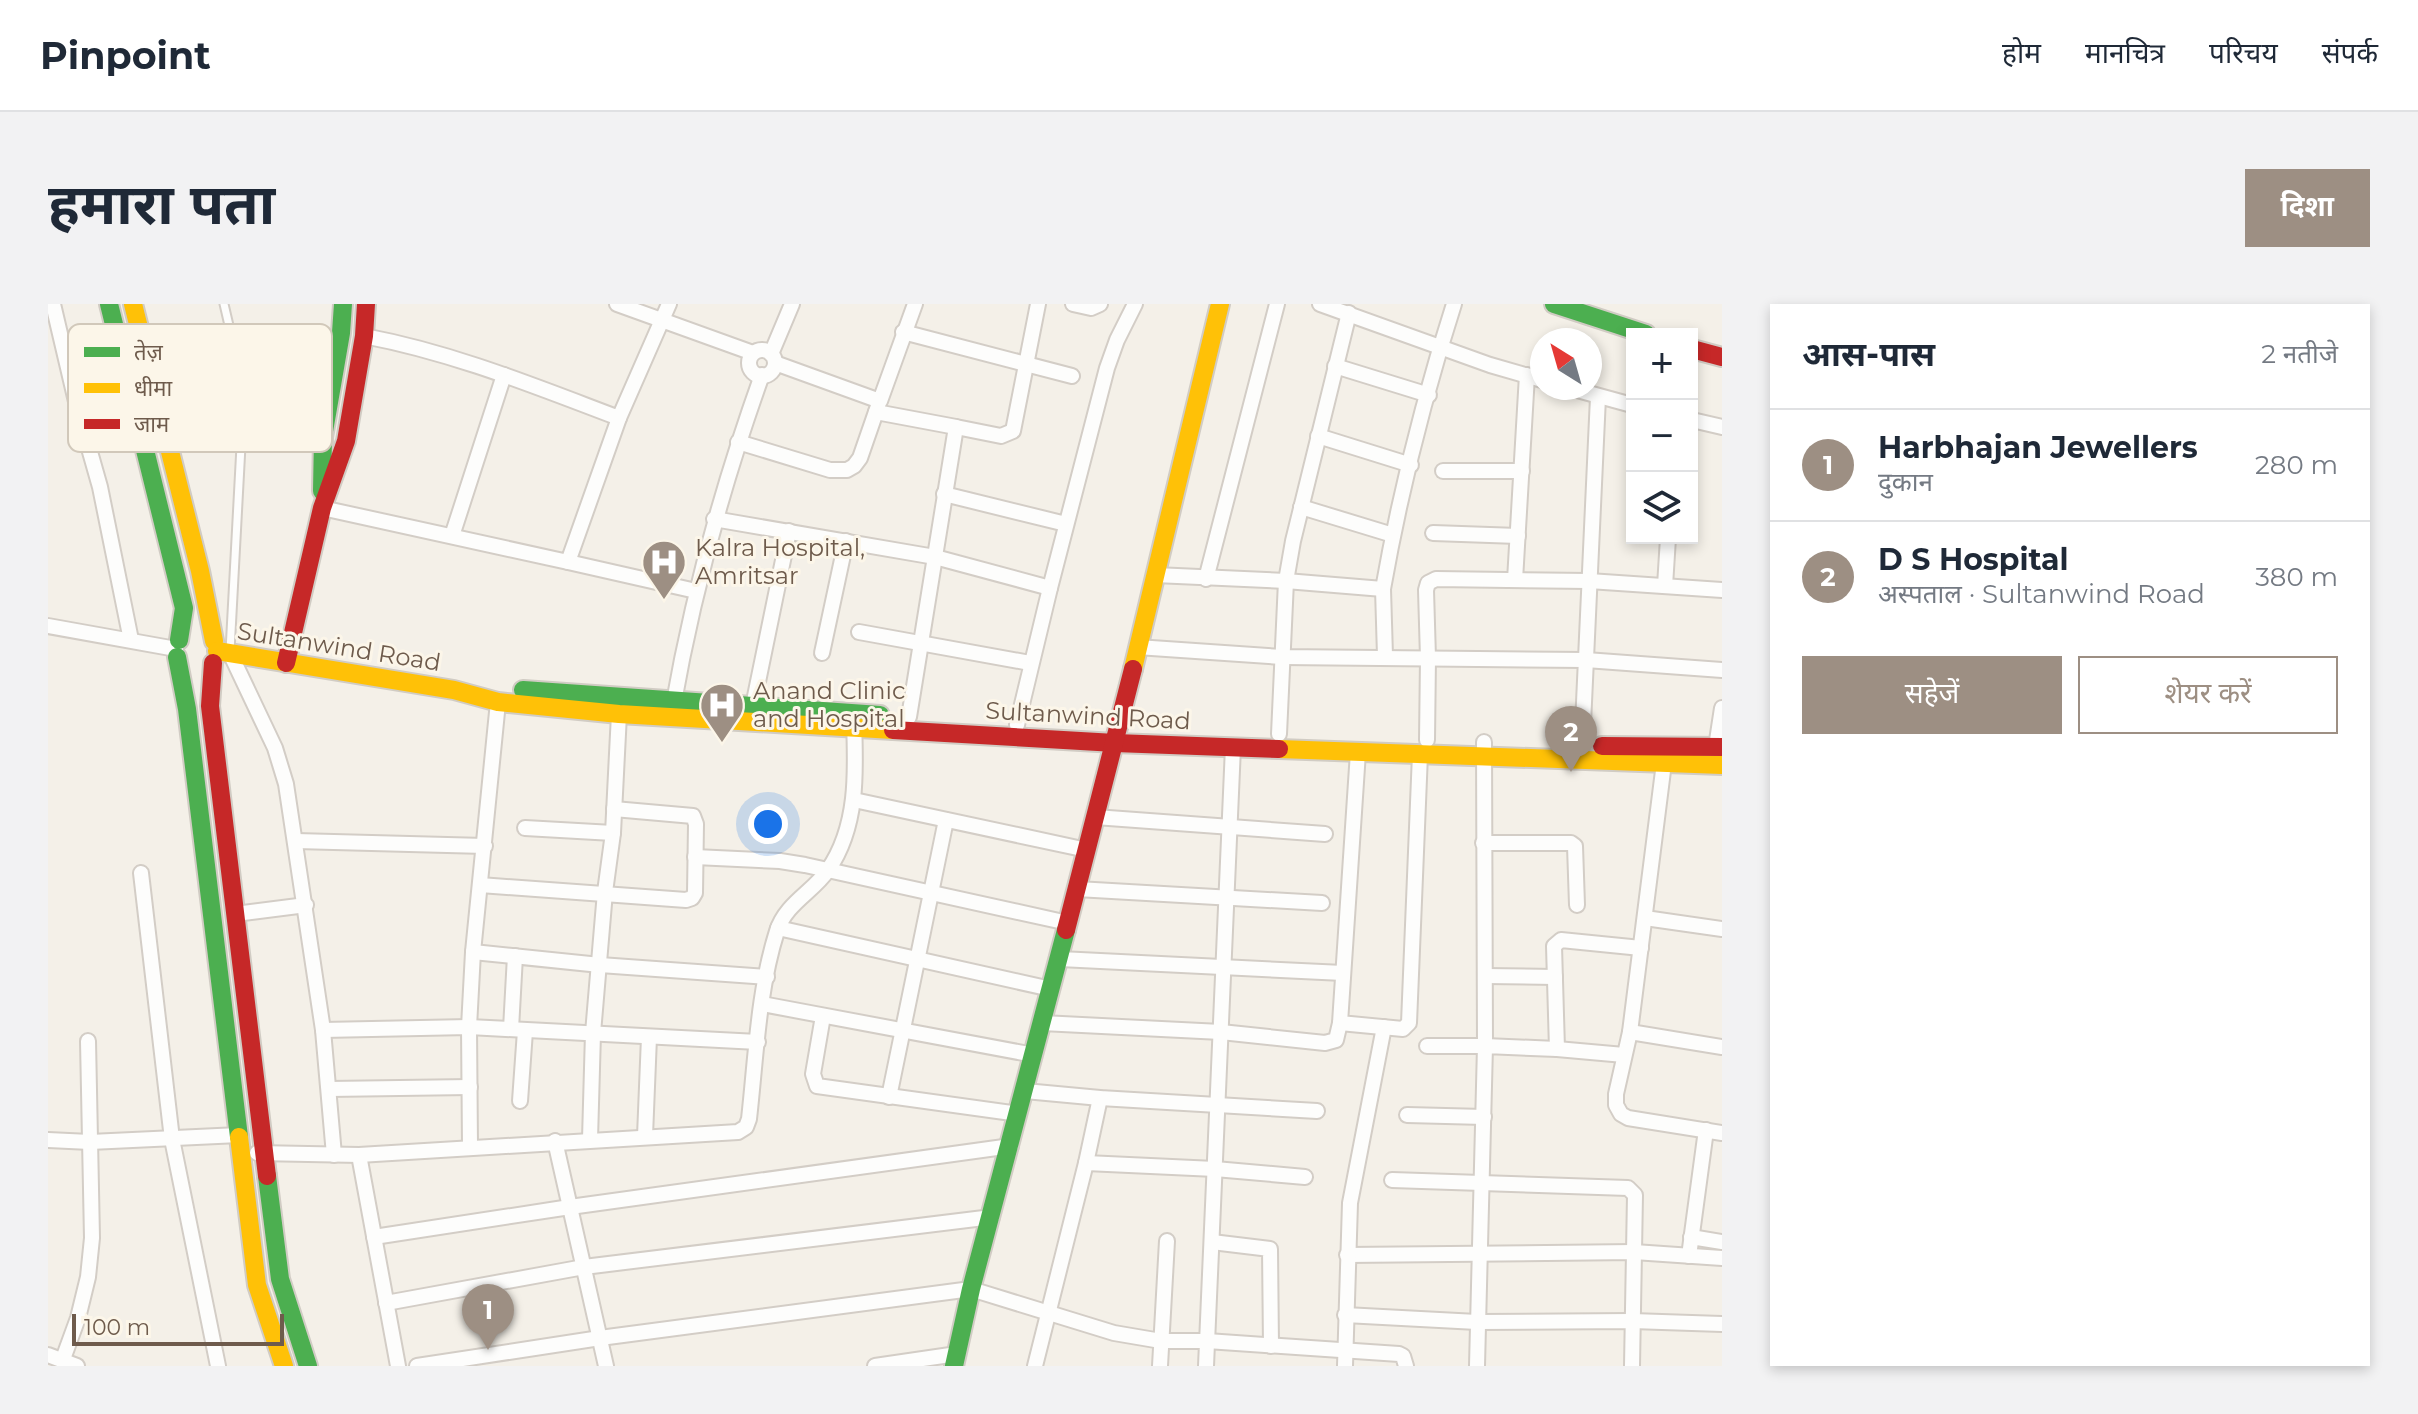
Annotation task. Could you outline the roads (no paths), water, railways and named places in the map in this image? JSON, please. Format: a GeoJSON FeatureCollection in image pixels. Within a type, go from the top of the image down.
{"type":"FeatureCollection","features":[{"type":"Feature","properties":{"kind":"main road"},"geometry":{"type":"LineString","coordinates":[[109,304],[114,324]]}},
{"type":"Feature","properties":{"kind":"main road"},"geometry":{"type":"LineString","coordinates":[[133,304],[138,324]]}},
{"type":"Feature","properties":{"kind":"main road"},"geometry":{"type":"LineString","coordinates":[[332,386],[343,304]]}},
{"type":"Feature","properties":{"kind":"main road"},"geometry":{"type":"LineString","coordinates":[[286,663],[322,508],[346,441],[364,336],[366,304]]}},
{"type":"Feature","properties":{"kind":"main road"},"geometry":{"type":"LineString","coordinates":[[955,1360],[1117,736],[1220,304]]}},
{"type":"Feature","properties":{"kind":"main road"},"geometry":{"type":"LineString","coordinates":[[1554,304],[1606,312],[1635,328]]}},
{"type":"Feature","properties":{"kind":"main road"},"geometry":{"type":"LineString","coordinates":[[1698,351],[1722,357]]}},
{"type":"Feature","properties":{"kind":"main road"},"geometry":{"type":"LineString","coordinates":[[146,452],[184,608],[177,649],[187,709],[257,1285],[284,1366]]}},
{"type":"Feature","properties":{"kind":"main road"},"geometry":{"type":"LineString","coordinates":[[170,452],[218,652],[210,706],[280,1279],[308,1366]]}},
{"type":"Feature","properties":{"kind":"main road"},"geometry":{"type":"LineString","coordinates":[[322,508],[323,452]]}},
{"type":"Feature","properties":{"kind":"main road"},"geometry":{"type":"LineString","coordinates":[[177,649],[194,630],[202,631],[218,652]]}},
{"type":"Feature","properties":{"kind":"main road"},"geometry":{"type":"LineString","coordinates":[[177,649],[182,665],[190,670],[206,669],[218,652]]}},
{"type":"Feature","properties":{"kind":"main road","name":"Sultanwind Road"},"geometry":{"type":"LineString","coordinates":[[218,652],[454,690],[498,702],[619,714],[673,708],[753,706],[854,720],[909,717],[1233,747],[1358,752],[1423,747]]}},
{"type":"Feature","properties":{"kind":"main road","name":"Sultanwind Road"},"geometry":{"type":"LineString","coordinates":[[454,690],[496,688],[673,708],[1117,736],[1279,734],[1423,747],[1665,755],[1720,753]]}},
{"type":"Feature","properties":{"kind":"main road"},"geometry":{"type":"LineString","coordinates":[[1483,749],[1582,746],[1665,755]]}},
{"type":"Feature","properties":{"kind":"street"},"geometry":{"type":"LineString","coordinates":[[53,304],[68,367]]}},
{"type":"Feature","properties":{"kind":"street"},"geometry":{"type":"LineString","coordinates":[[617,304],[753,353],[762,350],[878,407],[1001,436],[1013,431],[1038,304]]}},
{"type":"Feature","properties":{"kind":"street"},"geometry":{"type":"LineString","coordinates":[[568,562],[619,418],[669,304]]}},
{"type":"Feature","properties":{"kind":"street"},"geometry":{"type":"LineString","coordinates":[[753,353],[750,367],[753,372],[762,375],[771,372],[792,304]]}},
{"type":"Feature","properties":{"kind":"street"},"geometry":{"type":"LineString","coordinates":[[738,442],[830,470],[847,470],[854,466],[860,458],[915,304]]}},
{"type":"Feature","properties":{"kind":"street"},"geometry":{"type":"LineString","coordinates":[[1073,304],[1091,308],[1100,304]]}},
{"type":"Feature","properties":{"kind":"street"},"geometry":{"type":"LineString","coordinates":[[1017,725],[1030,663],[1107,368],[1135,304]]}},
{"type":"Feature","properties":{"kind":"street"},"geometry":{"type":"LineString","coordinates":[[1206,579],[1277,304]]}},
{"type":"Feature","properties":{"kind":"street"},"geometry":{"type":"LineString","coordinates":[[1320,304],[1530,375]]}},
{"type":"Feature","properties":{"kind":"street"},"geometry":{"type":"LineString","coordinates":[[1385,656],[1383,589],[1393,535],[1440,346],[1454,304]]}},
{"type":"Feature","properties":{"kind":"street"},"geometry":{"type":"LineString","coordinates":[[1279,734],[1286,581],[1349,313]]}},
{"type":"Feature","properties":{"kind":"street"},"geometry":{"type":"LineString","coordinates":[[903,332],[1072,376]]}},
{"type":"Feature","properties":{"kind":"street"},"geometry":{"type":"LineString","coordinates":[[364,336],[418,346],[619,418]]}},
{"type":"Feature","properties":{"kind":"street"},"geometry":{"type":"LineString","coordinates":[[1335,366],[1429,395]]}},
{"type":"Feature","properties":{"kind":"street"},"geometry":{"type":"LineString","coordinates":[[452,536],[504,375]]}},
{"type":"Feature","properties":{"kind":"street"},"geometry":{"type":"LineString","coordinates":[[673,708],[714,519],[762,375]]}},
{"type":"Feature","properties":{"kind":"street"},"geometry":{"type":"LineString","coordinates":[[1602,398],[1626,404]]}},
{"type":"Feature","properties":{"kind":"street"},"geometry":{"type":"LineString","coordinates":[[1515,580],[1522,471],[1532,400]]}},
{"type":"Feature","properties":{"kind":"street"},"geometry":{"type":"LineString","coordinates":[[1582,746],[1598,400]]}},
{"type":"Feature","properties":{"kind":"street"},"geometry":{"type":"LineString","coordinates":[[1698,421],[1722,427]]}},
{"type":"Feature","properties":{"kind":"street"},"geometry":{"type":"LineString","coordinates":[[909,717],[956,427]]}},
{"type":"Feature","properties":{"kind":"street"},"geometry":{"type":"LineString","coordinates":[[1318,436],[1411,465]]}},
{"type":"Feature","properties":{"kind":"street"},"geometry":{"type":"LineString","coordinates":[[90,452],[131,640]]}},
{"type":"Feature","properties":{"kind":"street"},"geometry":{"type":"LineString","coordinates":[[1443,471],[1522,471]]}},
{"type":"Feature","properties":{"kind":"street"},"geometry":{"type":"LineString","coordinates":[[944,494],[1066,524]]}},
{"type":"Feature","properties":{"kind":"street"},"geometry":{"type":"LineString","coordinates":[[1301,507],[1393,535]]}},
{"type":"Feature","properties":{"kind":"street"},"geometry":{"type":"LineString","coordinates":[[322,508],[696,591]]}},
{"type":"Feature","properties":{"kind":"street"},"geometry":{"type":"LineString","coordinates":[[714,519],[935,557],[1050,588]]}},
{"type":"Feature","properties":{"kind":"street"},"geometry":{"type":"LineString","coordinates":[[753,706],[789,531]]}},
{"type":"Feature","properties":{"kind":"street"},"geometry":{"type":"LineString","coordinates":[[1433,533],[1518,536]]}},
{"type":"Feature","properties":{"kind":"street"},"geometry":{"type":"LineString","coordinates":[[822,653],[846,541]]}},
{"type":"Feature","properties":{"kind":"street"},"geometry":{"type":"LineString","coordinates":[[1665,586],[1668,544]]}},
{"type":"Feature","properties":{"kind":"street"},"geometry":{"type":"LineString","coordinates":[[1155,575],[1383,589]]}},
{"type":"Feature","properties":{"kind":"street"},"geometry":{"type":"LineString","coordinates":[[1340,1023],[1403,1029],[1409,1023],[1428,658],[1428,583],[1436,579],[1589,581],[1722,590]]}},
{"type":"Feature","properties":{"kind":"street"},"geometry":{"type":"LineString","coordinates":[[48,626],[177,649]]}},
{"type":"Feature","properties":{"kind":"street"},"geometry":{"type":"LineString","coordinates":[[859,632],[1030,663]]}},
{"type":"Feature","properties":{"kind":"street"},"geometry":{"type":"LineString","coordinates":[[1137,647],[1282,657],[1586,660],[1722,670]]}},
{"type":"Feature","properties":{"kind":"street"},"geometry":{"type":"LineString","coordinates":[[218,652],[275,748],[286,784],[323,1030],[334,1155]]}},
{"type":"Feature","properties":{"kind":"street"},"geometry":{"type":"LineString","coordinates":[[470,1146],[469,1027],[473,952],[498,702]]}},
{"type":"Feature","properties":{"kind":"street"},"geometry":{"type":"LineString","coordinates":[[1720,753],[1722,708]]}},
{"type":"Feature","properties":{"kind":"street"},"geometry":{"type":"LineString","coordinates":[[590,1139],[593,1033],[613,833],[619,714]]}},
{"type":"Feature","properties":{"kind":"street"},"geometry":{"type":"LineString","coordinates":[[48,1140],[172,1139],[240,1144],[265,1153],[359,1155],[738,1132],[746,1127],[749,1119],[762,1004],[778,928],[795,903],[828,871],[845,834],[854,800],[854,720]]}},
{"type":"Feature","properties":{"kind":"street"},"geometry":{"type":"LineString","coordinates":[[1206,1366],[1233,747]]}},
{"type":"Feature","properties":{"kind":"street"},"geometry":{"type":"LineString","coordinates":[[1477,1366],[1485,1046],[1483,749]]}},
{"type":"Feature","properties":{"kind":"street"},"geometry":{"type":"LineString","coordinates":[[1042,1023],[1221,1032],[1332,1043],[1338,1035],[1340,1023],[1358,752]]}},
{"type":"Feature","properties":{"kind":"street"},"geometry":{"type":"LineString","coordinates":[[1665,755],[1630,1032],[1616,1105],[1621,1114],[1628,1118],[1722,1133]]}},
{"type":"Feature","properties":{"kind":"street"},"geometry":{"type":"LineString","coordinates":[[854,800],[1087,850]]}},
{"type":"Feature","properties":{"kind":"street"},"geometry":{"type":"LineString","coordinates":[[480,885],[692,898],[695,893],[696,824],[693,816],[614,809]]}},
{"type":"Feature","properties":{"kind":"street"},"geometry":{"type":"LineString","coordinates":[[1095,817],[1325,834]]}},
{"type":"Feature","properties":{"kind":"street"},"geometry":{"type":"LineString","coordinates":[[889,1097],[946,820]]}},
{"type":"Feature","properties":{"kind":"street"},"geometry":{"type":"LineString","coordinates":[[525,828],[613,833]]}},
{"type":"Feature","properties":{"kind":"street"},"geometry":{"type":"LineString","coordinates":[[296,841],[485,846]]}},
{"type":"Feature","properties":{"kind":"street"},"geometry":{"type":"LineString","coordinates":[[1483,843],[1571,843],[1575,846],[1577,905]]}},
{"type":"Feature","properties":{"kind":"street"},"geometry":{"type":"LineString","coordinates":[[695,857],[780,861],[1068,923]]}},
{"type":"Feature","properties":{"kind":"street"},"geometry":{"type":"LineString","coordinates":[[141,873],[172,1139],[218,1366]]}},
{"type":"Feature","properties":{"kind":"street"},"geometry":{"type":"LineString","coordinates":[[1077,889],[1227,895],[1322,903]]}},
{"type":"Feature","properties":{"kind":"street"},"geometry":{"type":"LineString","coordinates":[[235,914],[306,905]]}},
{"type":"Feature","properties":{"kind":"street"},"geometry":{"type":"LineString","coordinates":[[1645,918],[1722,929]]}},
{"type":"Feature","properties":{"kind":"street"},"geometry":{"type":"LineString","coordinates":[[778,928],[1051,989]]}},
{"type":"Feature","properties":{"kind":"street"},"geometry":{"type":"LineString","coordinates":[[1557,1049],[1554,946],[1561,940],[1641,948]]}},
{"type":"Feature","properties":{"kind":"street"},"geometry":{"type":"LineString","coordinates":[[473,952],[767,977]]}},
{"type":"Feature","properties":{"kind":"street"},"geometry":{"type":"LineString","coordinates":[[515,956],[520,1101]]}},
{"type":"Feature","properties":{"kind":"street"},"geometry":{"type":"LineString","coordinates":[[1060,959],[1343,973]]}},
{"type":"Feature","properties":{"kind":"street"},"geometry":{"type":"LineString","coordinates":[[1485,976],[1555,977]]}},
{"type":"Feature","properties":{"kind":"street"},"geometry":{"type":"LineString","coordinates":[[762,1004],[1034,1055]]}},
{"type":"Feature","properties":{"kind":"street"},"geometry":{"type":"LineString","coordinates":[[823,1016],[813,1074],[817,1086],[1019,1114]]}},
{"type":"Feature","properties":{"kind":"street"},"geometry":{"type":"LineString","coordinates":[[323,1030],[469,1027],[758,1042]]}},
{"type":"Feature","properties":{"kind":"street"},"geometry":{"type":"LineString","coordinates":[[1345,1366],[1350,1203],[1384,1027]]}},
{"type":"Feature","properties":{"kind":"street"},"geometry":{"type":"LineString","coordinates":[[1630,1032],[1722,1047]]}},
{"type":"Feature","properties":{"kind":"street"},"geometry":{"type":"LineString","coordinates":[[645,1136],[649,1037]]}},
{"type":"Feature","properties":{"kind":"street"},"geometry":{"type":"LineString","coordinates":[[77,1366],[55,1357],[78,1318],[88,1277],[92,1238],[88,1041]]}},
{"type":"Feature","properties":{"kind":"street"},"geometry":{"type":"LineString","coordinates":[[1427,1046],[1557,1049],[1624,1055]]}},
{"type":"Feature","properties":{"kind":"street"},"geometry":{"type":"LineString","coordinates":[[329,1089],[470,1087]]}},
{"type":"Feature","properties":{"kind":"street"},"geometry":{"type":"LineString","coordinates":[[1025,1091],[1317,1111]]}},
{"type":"Feature","properties":{"kind":"street"},"geometry":{"type":"LineString","coordinates":[[1035,1366],[1100,1098]]}},
{"type":"Feature","properties":{"kind":"street"},"geometry":{"type":"LineString","coordinates":[[1407,1115],[1484,1117]]}},
{"type":"Feature","properties":{"kind":"street"},"geometry":{"type":"LineString","coordinates":[[1689,1256],[1706,1130]]}},
{"type":"Feature","properties":{"kind":"street"},"geometry":{"type":"LineString","coordinates":[[555,1141],[606,1366]]}},
{"type":"Feature","properties":{"kind":"street"},"geometry":{"type":"LineString","coordinates":[[374,1237],[1011,1146]]}},
{"type":"Feature","properties":{"kind":"street"},"geometry":{"type":"LineString","coordinates":[[359,1155],[398,1366]]}},
{"type":"Feature","properties":{"kind":"street"},"geometry":{"type":"LineString","coordinates":[[1086,1163],[1305,1177]]}},
{"type":"Feature","properties":{"kind":"street"},"geometry":{"type":"LineString","coordinates":[[1392,1180],[1628,1188],[1635,1195],[1632,1366]]}},
{"type":"Feature","properties":{"kind":"street"},"geometry":{"type":"LineString","coordinates":[[386,1303],[584,1267],[992,1217]]}},
{"type":"Feature","properties":{"kind":"street"},"geometry":{"type":"LineString","coordinates":[[1691,1237],[1722,1242]]}},
{"type":"Feature","properties":{"kind":"street"},"geometry":{"type":"LineString","coordinates":[[1160,1366],[1167,1241]]}},
{"type":"Feature","properties":{"kind":"street"},"geometry":{"type":"LineString","coordinates":[[1212,1242],[1270,1249],[1271,1346]]}},
{"type":"Feature","properties":{"kind":"street"},"geometry":{"type":"LineString","coordinates":[[1347,1255],[1634,1252],[1722,1258]]}},
{"type":"Feature","properties":{"kind":"street"},"geometry":{"type":"LineString","coordinates":[[417,1366],[600,1338],[971,1289],[1114,1333],[1161,1341],[1207,1341],[1399,1354],[1403,1356],[1406,1366]]}},
{"type":"Feature","properties":{"kind":"street"},"geometry":{"type":"LineString","coordinates":[[1345,1315],[1477,1322],[1722,1324]]}},
{"type":"Feature","properties":{"kind":"street"},"geometry":{"type":"LineString","coordinates":[[875,1366],[955,1360]]}},
{"type":"Feature","properties":{"kind":"lane"},"geometry":{"type":"LineString","coordinates":[[224,304],[229,324]]}},
{"type":"Feature","properties":{"kind":"lane"},"geometry":{"type":"LineString","coordinates":[[64,349],[68,348]]}},
{"type":"Feature","properties":{"kind":"lane"},"geometry":{"type":"LineString","coordinates":[[218,652],[239,452]]}},
{"type":"Feature","properties":{"kind":"place","name":"Kalra Hospital, Amritsar"},"geometry":{"type":"Point","coordinates":[664,601]}},
{"type":"Feature","properties":{"kind":"place","name":"Anand Clinic and Hospital"},"geometry":{"type":"Point","coordinates":[722,744]}},
{"type":"Feature","properties":{"kind":"place","name":"D S Hospital"},"geometry":{"type":"Point","coordinates":[1571,772]}},
{"type":"Feature","properties":{"kind":"place","name":"Harbhajan Jewellers"},"geometry":{"type":"Point","coordinates":[488,1350]}}]}
